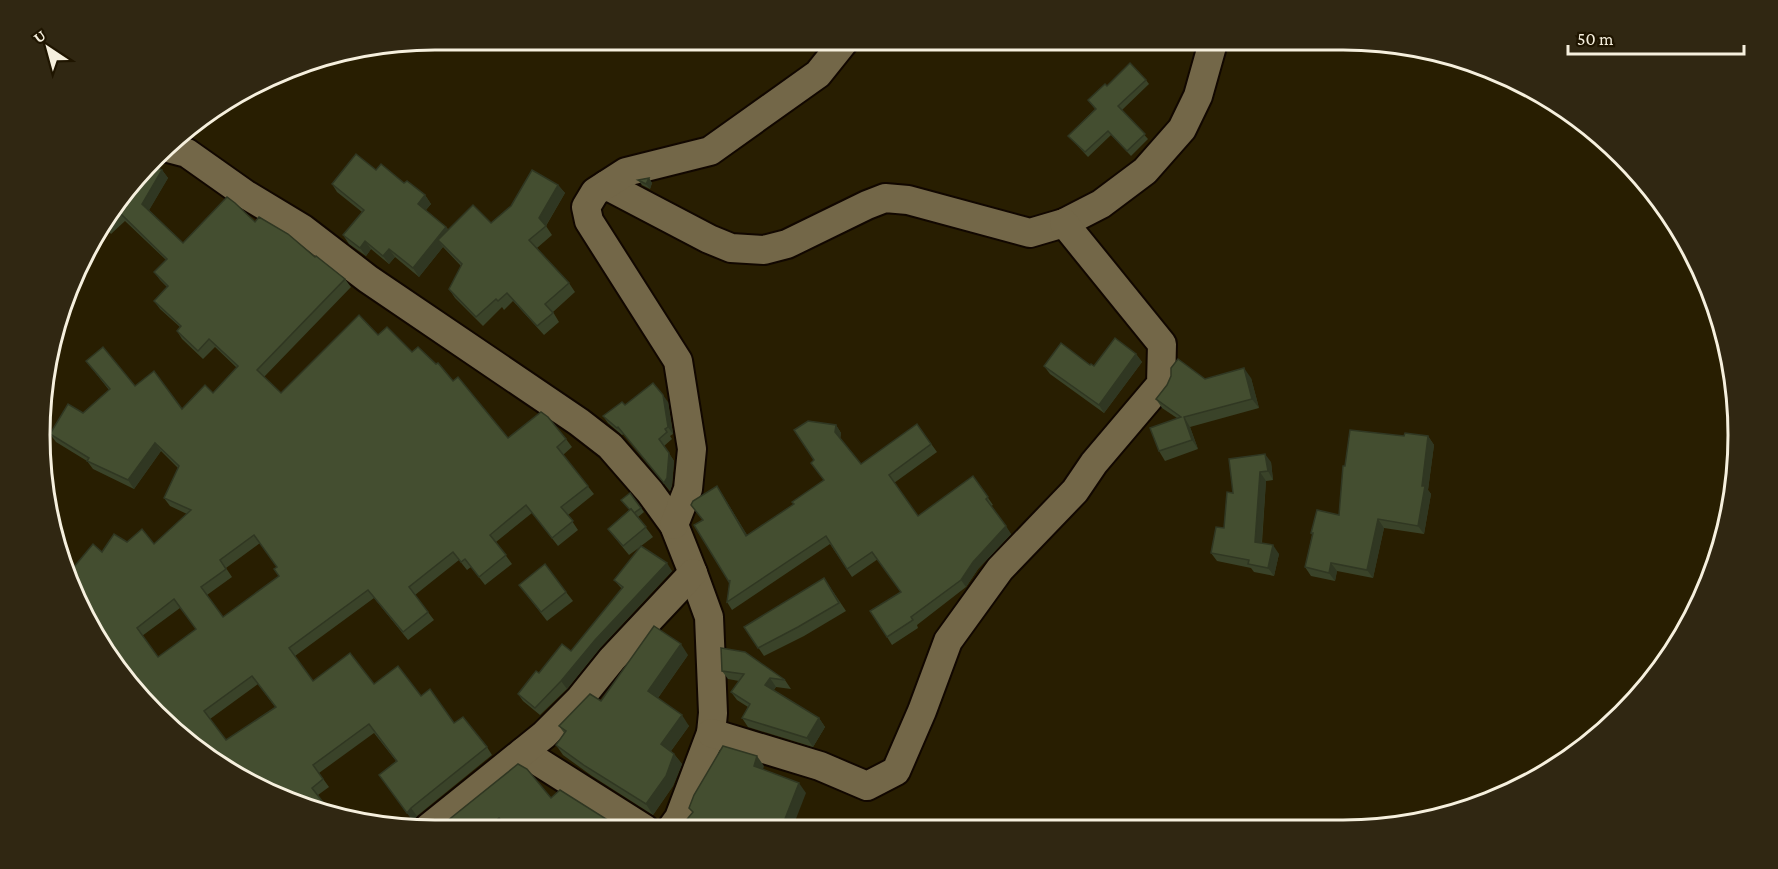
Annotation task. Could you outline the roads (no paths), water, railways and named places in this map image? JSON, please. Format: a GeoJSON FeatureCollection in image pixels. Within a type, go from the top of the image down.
{"type":"FeatureCollection","features":[{"type":"Feature","properties":{"kind":"street"},"geometry":{"type":"LineString","coordinates":[[674,525],[688,489],[692,448],[678,361],[589,221],[586,207],[596,192],[626,172],[710,151],[818,74],[837,50]]}},
{"type":"Feature","properties":{"kind":"street"},"geometry":{"type":"LineString","coordinates":[[606,185],[709,239],[731,248],[764,250],[787,244],[885,198],[908,200],[1030,233],[1064,223],[1101,204],[1145,171],[1182,129],[1198,96],[1211,50]]}},
{"type":"Feature","properties":{"kind":"street"},"geometry":{"type":"LineString","coordinates":[[175,150],[187,153],[245,194],[303,229],[368,279],[579,422],[610,446],[650,492],[674,525],[709,617],[713,713],[711,733],[678,820]]}},
{"type":"Feature","properties":{"kind":"street"},"geometry":{"type":"LineString","coordinates":[[711,733],[820,766],[867,786],[896,771],[922,711],[948,641],[1000,569],[1075,491],[1094,463],[1161,384],[1162,344],[1064,223]]}},
{"type":"Feature","properties":{"kind":"street"},"geometry":{"type":"LineString","coordinates":[[438,820],[544,735],[579,700],[612,659],[693,573]]}},
{"type":"Feature","properties":{"kind":"street"},"geometry":{"type":"LineString","coordinates":[[523,752],[631,820]]}}]}
